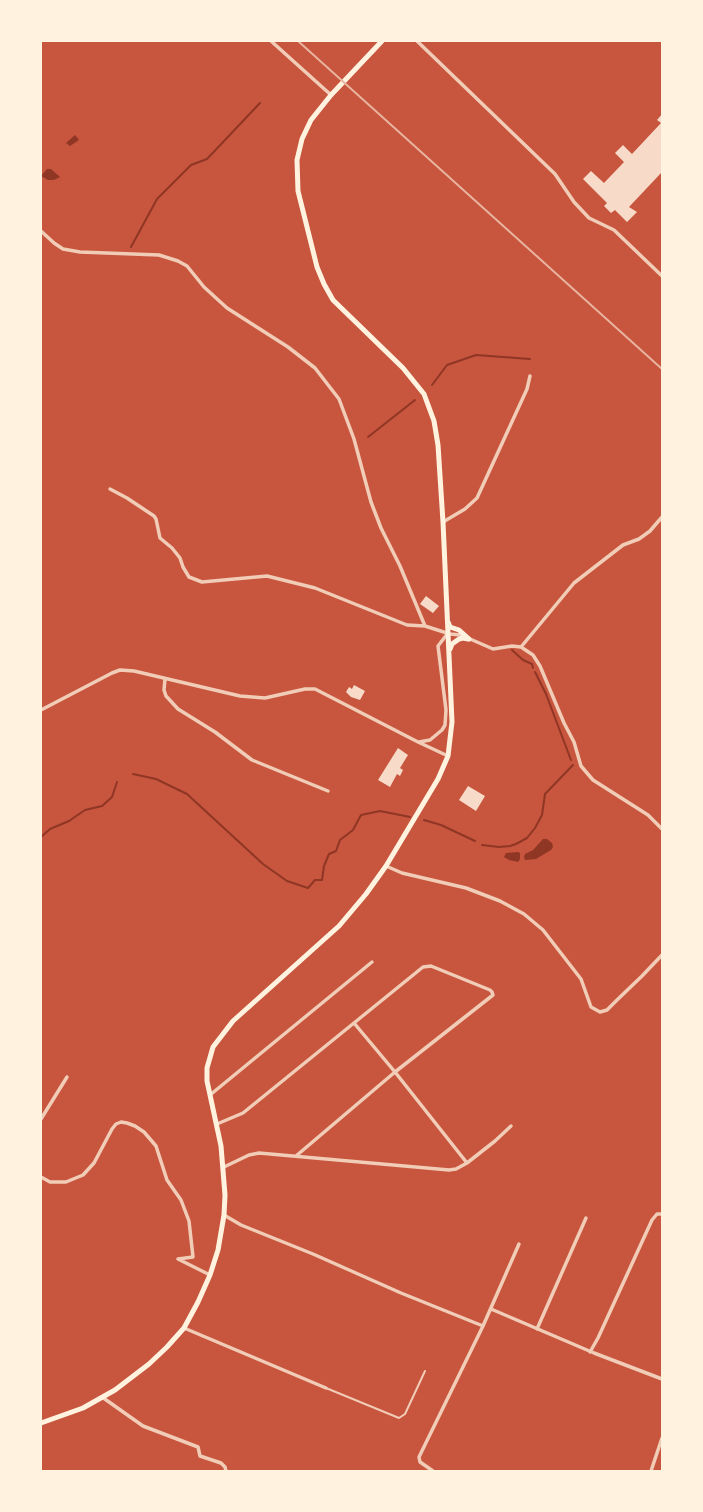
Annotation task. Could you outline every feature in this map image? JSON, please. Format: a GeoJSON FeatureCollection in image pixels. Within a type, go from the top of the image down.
{"type":"FeatureCollection","features":[{"type":"Feature","properties":{"kind":"main road"},"geometry":{"type":"LineString","coordinates":[[41,1422],[83,1408],[127,1381],[150,1364],[184,1328],[210,1275],[218,1250],[224,1215],[224,1166],[217,1124],[209,1096],[207,1081],[207,1068],[213,1047],[233,1021],[339,926],[366,894],[386,866],[438,779],[448,756],[452,722],[443,522],[438,445],[434,421],[424,394],[404,368],[333,300],[317,267],[298,191],[297,160],[302,140],[311,120],[331,94],[382,41]]}},
{"type":"Feature","properties":{"kind":"main road"},"geometry":{"type":"LineString","coordinates":[[447,620],[450,627],[459,630],[469,639]]}},
{"type":"Feature","properties":{"kind":"main road"},"geometry":{"type":"LineString","coordinates":[[449,652],[450,646],[455,642],[463,638],[469,639]]}},
{"type":"Feature","properties":{"kind":"street"},"geometry":{"type":"LineString","coordinates":[[271,41],[331,94]]}},
{"type":"Feature","properties":{"kind":"street"},"geometry":{"type":"LineString","coordinates":[[417,41],[555,174],[574,202],[588,218],[614,230],[662,276]]}},
{"type":"Feature","properties":{"kind":"street"},"geometry":{"type":"LineString","coordinates":[[41,231],[63,249],[80,252],[159,255],[178,261],[187,266],[204,288],[226,308],[288,347],[315,368],[339,399],[354,439],[371,502],[381,528],[400,566],[425,626]]}},
{"type":"Feature","properties":{"kind":"street"},"geometry":{"type":"LineString","coordinates":[[443,522],[465,509],[477,498],[527,389],[530,376]]}},
{"type":"Feature","properties":{"kind":"street"},"geometry":{"type":"LineString","coordinates":[[110,490],[127,498],[154,516],[160,538],[172,548],[180,558],[189,577],[202,582],[267,576],[316,588],[407,625],[425,626],[448,633],[461,635],[493,649],[512,646],[521,647],[533,655],[540,666],[564,723],[574,742],[581,766],[593,780],[648,815],[662,829]]}},
{"type":"Feature","properties":{"kind":"street"},"geometry":{"type":"LineString","coordinates":[[521,647],[574,583],[624,545],[650,531],[662,517]]}},
{"type":"Feature","properties":{"kind":"street"},"geometry":{"type":"LineString","coordinates":[[418,742],[430,740],[442,730],[445,725],[446,710],[438,646],[448,633]]}},
{"type":"Feature","properties":{"kind":"street"},"geometry":{"type":"LineString","coordinates":[[41,710],[120,670],[134,671],[240,696],[265,698],[305,689],[315,689],[448,756]]}},
{"type":"Feature","properties":{"kind":"street"},"geometry":{"type":"LineString","coordinates":[[165,678],[164,690],[166,696],[178,710],[216,732],[252,760],[328,792]]}},
{"type":"Feature","properties":{"kind":"street"},"geometry":{"type":"LineString","coordinates":[[386,866],[402,873],[466,888],[500,901],[524,914],[543,930],[581,979],[591,1007],[600,1012],[607,1010],[662,955]]}},
{"type":"Feature","properties":{"kind":"street"},"geometry":{"type":"LineString","coordinates":[[209,1096],[372,962]]}},
{"type":"Feature","properties":{"kind":"street"},"geometry":{"type":"LineString","coordinates":[[217,1124],[243,1113],[423,967],[430,966],[490,990],[493,995],[395,1072],[296,1156]]}},
{"type":"Feature","properties":{"kind":"street"},"geometry":{"type":"LineString","coordinates":[[354,1023],[467,1163]]}},
{"type":"Feature","properties":{"kind":"street"},"geometry":{"type":"LineString","coordinates":[[41,1119],[67,1076]]}},
{"type":"Feature","properties":{"kind":"street"},"geometry":{"type":"LineString","coordinates":[[41,1177],[50,1182],[66,1182],[83,1175],[94,1163],[116,1124],[121,1122],[134,1126],[144,1132],[156,1146],[167,1180],[181,1200],[189,1221],[193,1257],[178,1259],[210,1275]]}},
{"type":"Feature","properties":{"kind":"street"},"geometry":{"type":"LineString","coordinates":[[224,1166],[259,1152],[449,1170],[456,1169],[467,1163],[511,1126]]}},
{"type":"Feature","properties":{"kind":"street"},"geometry":{"type":"LineString","coordinates":[[590,1352],[598,1338],[652,1220],[657,1214],[662,1214]]}},
{"type":"Feature","properties":{"kind":"street"},"geometry":{"type":"LineString","coordinates":[[224,1215],[241,1225],[483,1326]]}},
{"type":"Feature","properties":{"kind":"street"},"geometry":{"type":"LineString","coordinates":[[537,1328],[586,1218]]}},
{"type":"Feature","properties":{"kind":"street"},"geometry":{"type":"LineString","coordinates":[[433,1471],[420,1462],[419,1457],[491,1309],[519,1244]]}},
{"type":"Feature","properties":{"kind":"street"},"geometry":{"type":"LineString","coordinates":[[491,1309],[590,1352],[662,1379]]}},
{"type":"Feature","properties":{"kind":"street"},"geometry":{"type":"LineString","coordinates":[[184,1328],[326,1388]]}},
{"type":"Feature","properties":{"kind":"street"},"geometry":{"type":"LineString","coordinates":[[102,1397],[143,1426],[198,1447],[200,1456],[221,1463],[225,1467],[226,1471]]}},
{"type":"Feature","properties":{"kind":"street"},"geometry":{"type":"LineString","coordinates":[[651,1471],[662,1438]]}},
{"type":"Feature","properties":{"kind":"lane"},"geometry":{"type":"LineString","coordinates":[[326,1388],[399,1418],[405,1414],[425,1371]]}},
{"type":"Feature","properties":{"kind":"shaded area"},"geometry":{"type":"Polygon","coordinates":[[[75,135],[79,140],[70,146],[66,143],[75,135]]]}},
{"type":"Feature","properties":{"kind":"shaded area"},"geometry":{"type":"Polygon","coordinates":[[[47,169],[51,169],[60,177],[54,180],[48,180],[41,176],[47,169]]]}},
{"type":"Feature","properties":{"kind":"shaded area"},"geometry":{"type":"Polygon","coordinates":[[[543,839],[547,839],[552,843],[553,847],[551,850],[536,859],[525,860],[525,854],[533,850],[543,839]]]}},
{"type":"Feature","properties":{"kind":"shaded area"},"geometry":{"type":"Polygon","coordinates":[[[506,853],[520,853],[520,859],[518,862],[504,857],[506,853]]]}},
{"type":"Feature","properties":{"kind":"building"},"geometry":{"type":"Polygon","coordinates":[[[662,114],[662,172],[629,207],[637,212],[627,222],[615,210],[611,213],[604,206],[607,203],[583,179],[591,171],[604,183],[624,162],[615,153],[623,145],[632,154],[661,123],[657,120],[662,114]]]}},
{"type":"Feature","properties":{"kind":"building"},"geometry":{"type":"Polygon","coordinates":[[[426,596],[439,606],[433,613],[420,604],[426,596]]]}},
{"type":"Feature","properties":{"kind":"building"},"geometry":{"type":"Polygon","coordinates":[[[354,685],[365,691],[360,700],[351,697],[346,692],[349,687],[352,689],[354,685]]]}},
{"type":"Feature","properties":{"kind":"building"},"geometry":{"type":"Polygon","coordinates":[[[398,748],[408,755],[400,768],[403,770],[400,776],[397,774],[390,787],[378,780],[398,748]]]}},
{"type":"Feature","properties":{"kind":"building"},"geometry":{"type":"Polygon","coordinates":[[[468,786],[485,796],[476,811],[459,800],[468,786]]]}},
{"type":"Feature","properties":{"kind":"waterway"},"geometry":{"type":"LineString","coordinates":[[131,247],[157,199],[191,165],[207,159],[260,103]]}},
{"type":"Feature","properties":{"kind":"waterway"},"geometry":{"type":"LineString","coordinates":[[432,385],[447,365],[476,355],[530,359]]}},
{"type":"Feature","properties":{"kind":"waterway"},"geometry":{"type":"LineString","coordinates":[[368,437],[415,400]]}},
{"type":"Feature","properties":{"kind":"waterway"},"geometry":{"type":"LineString","coordinates":[[512,650],[523,660],[532,664],[533,668]]}},
{"type":"Feature","properties":{"kind":"waterway"},"geometry":{"type":"LineString","coordinates":[[535,672],[546,694],[571,760]]}},
{"type":"Feature","properties":{"kind":"waterway"},"geometry":{"type":"LineString","coordinates":[[482,845],[499,847],[510,846],[527,838],[535,828],[542,815],[545,794],[573,765]]}},
{"type":"Feature","properties":{"kind":"waterway"},"geometry":{"type":"LineString","coordinates":[[133,774],[156,779],[187,794],[263,864],[287,881],[308,888],[315,880],[322,880],[324,866],[329,854],[336,851],[340,840],[353,830],[361,815],[380,811],[410,817]]}},
{"type":"Feature","properties":{"kind":"waterway"},"geometry":{"type":"LineString","coordinates":[[41,837],[50,829],[69,821],[85,810],[102,806],[112,797],[117,782]]}},
{"type":"Feature","properties":{"kind":"waterway"},"geometry":{"type":"LineString","coordinates":[[424,820],[441,825],[475,841]]}},
{"type":"Feature","properties":{"kind":"railway"},"geometry":{"type":"LineString","coordinates":[[298,41],[662,369]]}}]}
